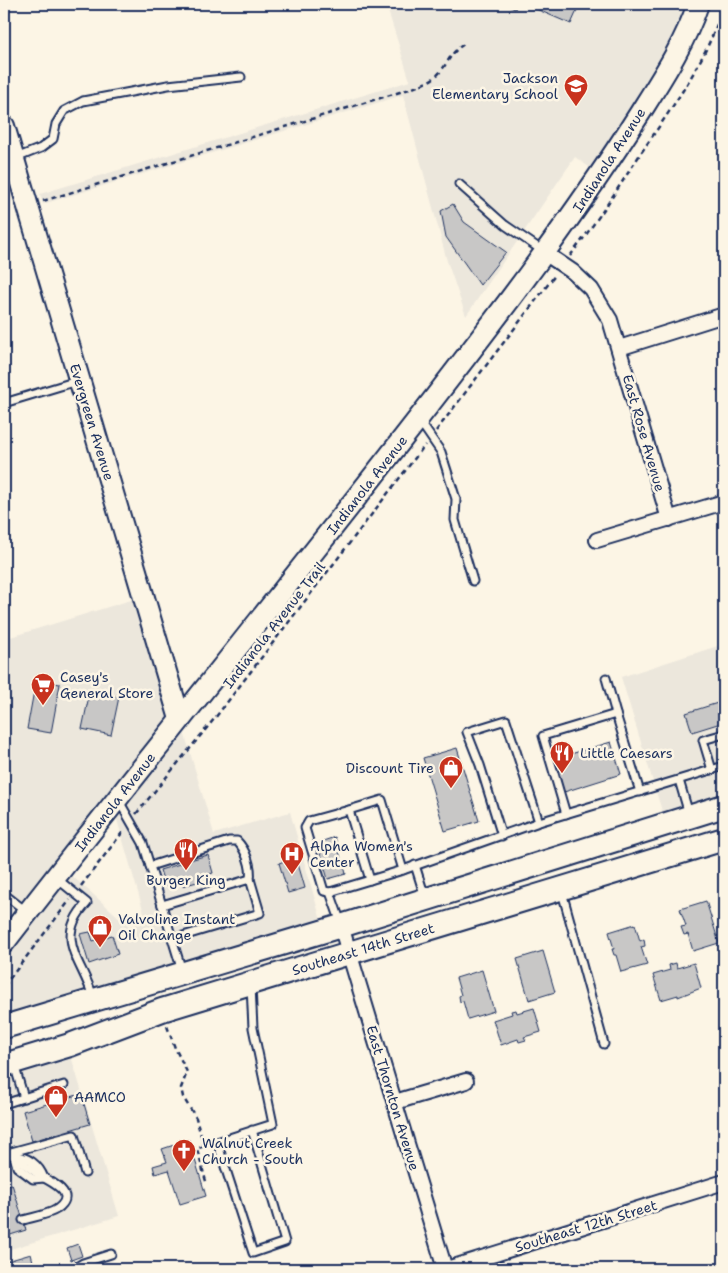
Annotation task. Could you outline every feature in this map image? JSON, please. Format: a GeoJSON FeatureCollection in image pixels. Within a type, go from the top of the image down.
{"type":"FeatureCollection","features":[{"type":"Feature","properties":{"kind":"main road","name":"Indianola Avenue"},"geometry":{"type":"LineString","coordinates":[[4,943],[418,420],[545,253],[600,175],[659,83],[678,50],[698,4]]}},
{"type":"Feature","properties":{"kind":"main road","name":"Evergreen Avenue"},"geometry":{"type":"LineString","coordinates":[[4,126],[180,719]]}},
{"type":"Feature","properties":{"kind":"main road","name":"Southeast 14th Street"},"geometry":{"type":"LineString","coordinates":[[4,1027],[426,900],[724,806]]}},
{"type":"Feature","properties":{"kind":"main road"},"geometry":{"type":"LineString","coordinates":[[588,881],[603,869],[625,859],[686,840],[692,834],[690,817]]}},
{"type":"Feature","properties":{"kind":"main road","name":"Southeast 14th Street"},"geometry":{"type":"LineString","coordinates":[[8,1064],[70,1045],[162,1010],[724,839]]}},
{"type":"Feature","properties":{"kind":"main road"},"geometry":{"type":"LineString","coordinates":[[4,1010],[11,1014],[35,1018]]}},
{"type":"Feature","properties":{"kind":"street","name":"East Rose Avenue"},"geometry":{"type":"LineString","coordinates":[[545,253],[573,272],[591,289],[610,320],[669,519]]}},
{"type":"Feature","properties":{"kind":"street"},"geometry":{"type":"LineString","coordinates":[[618,348],[724,316]]}},
{"type":"Feature","properties":{"kind":"street"},"geometry":{"type":"LineString","coordinates":[[597,540],[724,502]]}},
{"type":"Feature","properties":{"kind":"street","name":"East Thornton Avenue"},"geometry":{"type":"LineString","coordinates":[[341,926],[446,1269]]}},
{"type":"Feature","properties":{"kind":"street"},"geometry":{"type":"LineString","coordinates":[[395,1102],[466,1081]]}},
{"type":"Feature","properties":{"kind":"street","name":"Southeast 12th Street"},"geometry":{"type":"LineString","coordinates":[[446,1269],[724,1182]]}},
{"type":"Feature","properties":{"kind":"lane"},"geometry":{"type":"LineString","coordinates":[[14,159],[41,148],[53,139],[56,124],[64,111],[83,101],[168,85],[241,77]]}},
{"type":"Feature","properties":{"kind":"lane"},"geometry":{"type":"LineString","coordinates":[[459,184],[506,225],[545,253]]}},
{"type":"Feature","properties":{"kind":"lane"},"geometry":{"type":"LineString","coordinates":[[4,403],[80,380]]}},
{"type":"Feature","properties":{"kind":"lane"},"geometry":{"type":"LineString","coordinates":[[418,420],[432,436],[441,452],[456,499],[455,520],[473,581]]}},
{"type":"Feature","properties":{"kind":"lane"},"geometry":{"type":"LineString","coordinates":[[606,678],[640,792]]}},
{"type":"Feature","properties":{"kind":"lane"},"geometry":{"type":"LineString","coordinates":[[566,814],[543,736],[616,714]]}},
{"type":"Feature","properties":{"kind":"lane"},"geometry":{"type":"LineString","coordinates":[[502,836],[467,732],[506,720],[539,822]]}},
{"type":"Feature","properties":{"kind":"lane"},"geometry":{"type":"LineString","coordinates":[[712,770],[703,740],[724,734]]}},
{"type":"Feature","properties":{"kind":"lane"},"geometry":{"type":"LineString","coordinates":[[403,870],[382,800],[308,821],[305,828],[324,891],[330,892],[403,870],[539,822],[724,766]]}},
{"type":"Feature","properties":{"kind":"lane"},"geometry":{"type":"LineString","coordinates":[[679,780],[690,817]]}},
{"type":"Feature","properties":{"kind":"lane"},"geometry":{"type":"LineString","coordinates":[[118,799],[143,843],[183,973]]}},
{"type":"Feature","properties":{"kind":"lane"},"geometry":{"type":"LineString","coordinates":[[349,810],[370,880]]}},
{"type":"Feature","properties":{"kind":"lane"},"geometry":{"type":"LineString","coordinates":[[150,866],[229,841],[237,841],[244,848],[251,872],[250,879],[260,913],[172,939]]}},
{"type":"Feature","properties":{"kind":"lane"},"geometry":{"type":"LineString","coordinates":[[415,865],[426,900]]}},
{"type":"Feature","properties":{"kind":"lane"},"geometry":{"type":"LineString","coordinates":[[55,877],[87,903],[76,914],[69,935],[80,971],[87,978],[94,1000]]}},
{"type":"Feature","properties":{"kind":"lane"},"geometry":{"type":"LineString","coordinates":[[162,905],[250,879]]}},
{"type":"Feature","properties":{"kind":"lane"},"geometry":{"type":"LineString","coordinates":[[561,889],[604,1044]]}},
{"type":"Feature","properties":{"kind":"lane"},"geometry":{"type":"LineString","coordinates":[[330,892],[341,926]]}},
{"type":"Feature","properties":{"kind":"lane"},"geometry":{"type":"LineString","coordinates":[[4,894],[27,913]]}},
{"type":"Feature","properties":{"kind":"lane"},"geometry":{"type":"LineString","coordinates":[[250,984],[253,1028],[273,1124],[252,1130],[218,1142],[253,1253],[285,1242],[252,1130]]}},
{"type":"Feature","properties":{"kind":"lane"},"geometry":{"type":"LineString","coordinates":[[8,1064],[24,1098]]}},
{"type":"Feature","properties":{"kind":"lane"},"geometry":{"type":"LineString","coordinates":[[4,1104],[64,1085]]}},
{"type":"Feature","properties":{"kind":"lane"},"geometry":{"type":"LineString","coordinates":[[9,1154],[74,1135],[85,1172]]}},
{"type":"Feature","properties":{"kind":"lane"},"geometry":{"type":"LineString","coordinates":[[9,1154],[60,1187],[64,1195],[62,1204],[50,1212],[23,1220]]}},
{"type":"Feature","properties":{"kind":"lane"},"geometry":{"type":"LineString","coordinates":[[73,1269],[83,1263],[111,1254]]}},
{"type":"Feature","properties":{"kind":"path"},"geometry":{"type":"LineString","coordinates":[[570,256],[612,199],[690,80],[706,49],[724,4]]}},
{"type":"Feature","properties":{"kind":"path"},"geometry":{"type":"LineString","coordinates":[[28,206],[413,88],[434,79],[444,68],[453,51],[464,44]]}},
{"type":"Feature","properties":{"kind":"path","name":"Indianola Avenue Trail"},"geometry":{"type":"LineString","coordinates":[[4,986],[131,820],[215,718],[556,274]]}},
{"type":"Feature","properties":{"kind":"path"},"geometry":{"type":"LineString","coordinates":[[162,1010],[175,1048],[185,1064],[187,1072],[181,1088],[183,1097],[196,1118],[204,1146]]}},
{"type":"Feature","properties":{"kind":"path"},"geometry":{"type":"LineString","coordinates":[[207,1185],[196,1149],[218,1142]]}},
{"type":"Feature","properties":{"kind":"shaded area","name":"Jackson Elementary School"},"geometry":{"type":"Polygon","coordinates":[[[386,4],[698,4],[600,175],[575,157],[466,316],[447,261],[403,95],[43,204],[40,194],[410,81],[386,4]]]}},
{"type":"Feature","properties":{"kind":"shaded area"},"geometry":{"type":"Polygon","coordinates":[[[144,596],[214,834],[290,812],[324,931],[4,1028],[4,639],[144,596]],[[113,806],[63,868],[129,926],[146,920],[113,806]]]}},
{"type":"Feature","properties":{"kind":"shaded area"},"geometry":{"type":"Polygon","coordinates":[[[724,644],[724,806],[666,824],[621,677],[724,644]]]}},
{"type":"Feature","properties":{"kind":"shaded area"},"geometry":{"type":"Polygon","coordinates":[[[71,1056],[119,1216],[4,1251],[4,1076],[71,1056]]]}},
{"type":"Feature","properties":{"kind":"building"},"geometry":{"type":"Polygon","coordinates":[[[503,4],[517,4],[515,9],[503,4]]]}},
{"type":"Feature","properties":{"kind":"building"},"geometry":{"type":"Polygon","coordinates":[[[530,4],[580,4],[571,24],[529,6],[530,4]]]}},
{"type":"Feature","properties":{"kind":"building"},"geometry":{"type":"Polygon","coordinates":[[[453,204],[464,222],[506,252],[480,285],[446,237],[441,211],[453,204]]]}},
{"type":"Feature","properties":{"kind":"building","name":"Casey's General Store"},"geometry":{"type":"Polygon","coordinates":[[[36,680],[60,684],[51,733],[27,729],[36,680]]]}},
{"type":"Feature","properties":{"kind":"building","name":"Casey's General Store"},"geometry":{"type":"Polygon","coordinates":[[[90,691],[119,697],[111,735],[82,729],[90,691]]]}},
{"type":"Feature","properties":{"kind":"building"},"geometry":{"type":"Polygon","coordinates":[[[724,701],[724,722],[692,732],[686,713],[724,701]]]}},
{"type":"Feature","properties":{"kind":"building"},"geometry":{"type":"Polygon","coordinates":[[[611,742],[621,774],[564,792],[554,759],[611,742]]]}},
{"type":"Feature","properties":{"kind":"building","name":"Discount Tire"},"geometry":{"type":"Polygon","coordinates":[[[457,748],[479,821],[445,831],[423,758],[457,748]]]}},
{"type":"Feature","properties":{"kind":"building"},"geometry":{"type":"Polygon","coordinates":[[[335,837],[342,862],[347,860],[348,865],[344,866],[346,874],[328,879],[317,843],[335,837]]]}},
{"type":"Feature","properties":{"kind":"building","name":"Burger King"},"geometry":{"type":"Polygon","coordinates":[[[208,855],[213,873],[200,877],[201,881],[182,886],[181,882],[165,886],[160,870],[183,863],[183,860],[189,858],[190,860],[208,855]]]}},
{"type":"Feature","properties":{"kind":"building","name":"Alpha Women's Center"},"geometry":{"type":"Polygon","coordinates":[[[296,857],[305,888],[288,893],[279,863],[296,857]]]}},
{"type":"Feature","properties":{"kind":"building"},"geometry":{"type":"Polygon","coordinates":[[[706,901],[719,943],[693,951],[688,934],[684,935],[681,927],[686,926],[680,909],[706,901]]]}},
{"type":"Feature","properties":{"kind":"building"},"geometry":{"type":"Polygon","coordinates":[[[635,924],[640,941],[644,939],[645,946],[641,947],[647,965],[621,972],[616,955],[614,955],[612,949],[614,949],[609,932],[635,924]]]}},
{"type":"Feature","properties":{"kind":"building","name":"Valvoline Instant Oil Change"},"geometry":{"type":"Polygon","coordinates":[[[90,932],[93,941],[112,935],[118,954],[89,964],[80,934],[90,932]]]}},
{"type":"Feature","properties":{"kind":"building"},"geometry":{"type":"Polygon","coordinates":[[[543,951],[555,992],[529,1000],[517,959],[543,951]]]}},
{"type":"Feature","properties":{"kind":"building"},"geometry":{"type":"Polygon","coordinates":[[[676,963],[677,968],[694,963],[701,988],[678,997],[678,995],[661,1000],[653,975],[670,970],[669,965],[676,963]]]}},
{"type":"Feature","properties":{"kind":"building"},"geometry":{"type":"Polygon","coordinates":[[[482,970],[494,1011],[468,1019],[463,1001],[460,1002],[459,996],[461,995],[456,978],[482,970]]]}},
{"type":"Feature","properties":{"kind":"building"},"geometry":{"type":"Polygon","coordinates":[[[534,1008],[541,1032],[524,1037],[526,1040],[519,1042],[518,1039],[501,1045],[493,1020],[512,1014],[511,1011],[516,1010],[517,1013],[534,1008]]]}},
{"type":"Feature","properties":{"kind":"building","name":"AAMCO"},"geometry":{"type":"Polygon","coordinates":[[[81,1094],[90,1124],[32,1141],[23,1111],[81,1094]]]}},
{"type":"Feature","properties":{"kind":"building","name":"Walnut Creek Church - South"},"geometry":{"type":"Polygon","coordinates":[[[189,1140],[206,1196],[180,1204],[169,1170],[155,1174],[153,1166],[167,1162],[162,1149],[189,1140]]]}},
{"type":"Feature","properties":{"kind":"building"},"geometry":{"type":"Polygon","coordinates":[[[12,1184],[26,1230],[4,1237],[4,1186],[12,1184]]]}},
{"type":"Feature","properties":{"kind":"building"},"geometry":{"type":"Polygon","coordinates":[[[78,1244],[82,1256],[71,1260],[67,1248],[78,1244]]]}},
{"type":"Feature","properties":{"kind":"building"},"geometry":{"type":"Polygon","coordinates":[[[31,1254],[35,1269],[6,1269],[4,1262],[31,1254]]]}},
{"type":"Feature","properties":{"kind":"place","name":"Jackson Elementary School"},"geometry":{"type":"Point","coordinates":[576,107]}},
{"type":"Feature","properties":{"kind":"place","name":"Casey's General Store"},"geometry":{"type":"Point","coordinates":[43,706]}},
{"type":"Feature","properties":{"kind":"place","name":"Little Caesars"},"geometry":{"type":"Point","coordinates":[562,774]}},
{"type":"Feature","properties":{"kind":"place","name":"Discount Tire"},"geometry":{"type":"Point","coordinates":[451,789]}},
{"type":"Feature","properties":{"kind":"place","name":"Burger King"},"geometry":{"type":"Point","coordinates":[186,871]}},
{"type":"Feature","properties":{"kind":"place","name":"Alpha Women's Center"},"geometry":{"type":"Point","coordinates":[292,875]}},
{"type":"Feature","properties":{"kind":"place","name":"Valvoline Instant Oil Change"},"geometry":{"type":"Point","coordinates":[100,948]}},
{"type":"Feature","properties":{"kind":"place","name":"AAMCO"},"geometry":{"type":"Point","coordinates":[56,1118]}},
{"type":"Feature","properties":{"kind":"place","name":"Walnut Creek Church - South"},"geometry":{"type":"Point","coordinates":[184,1172]}}]}
